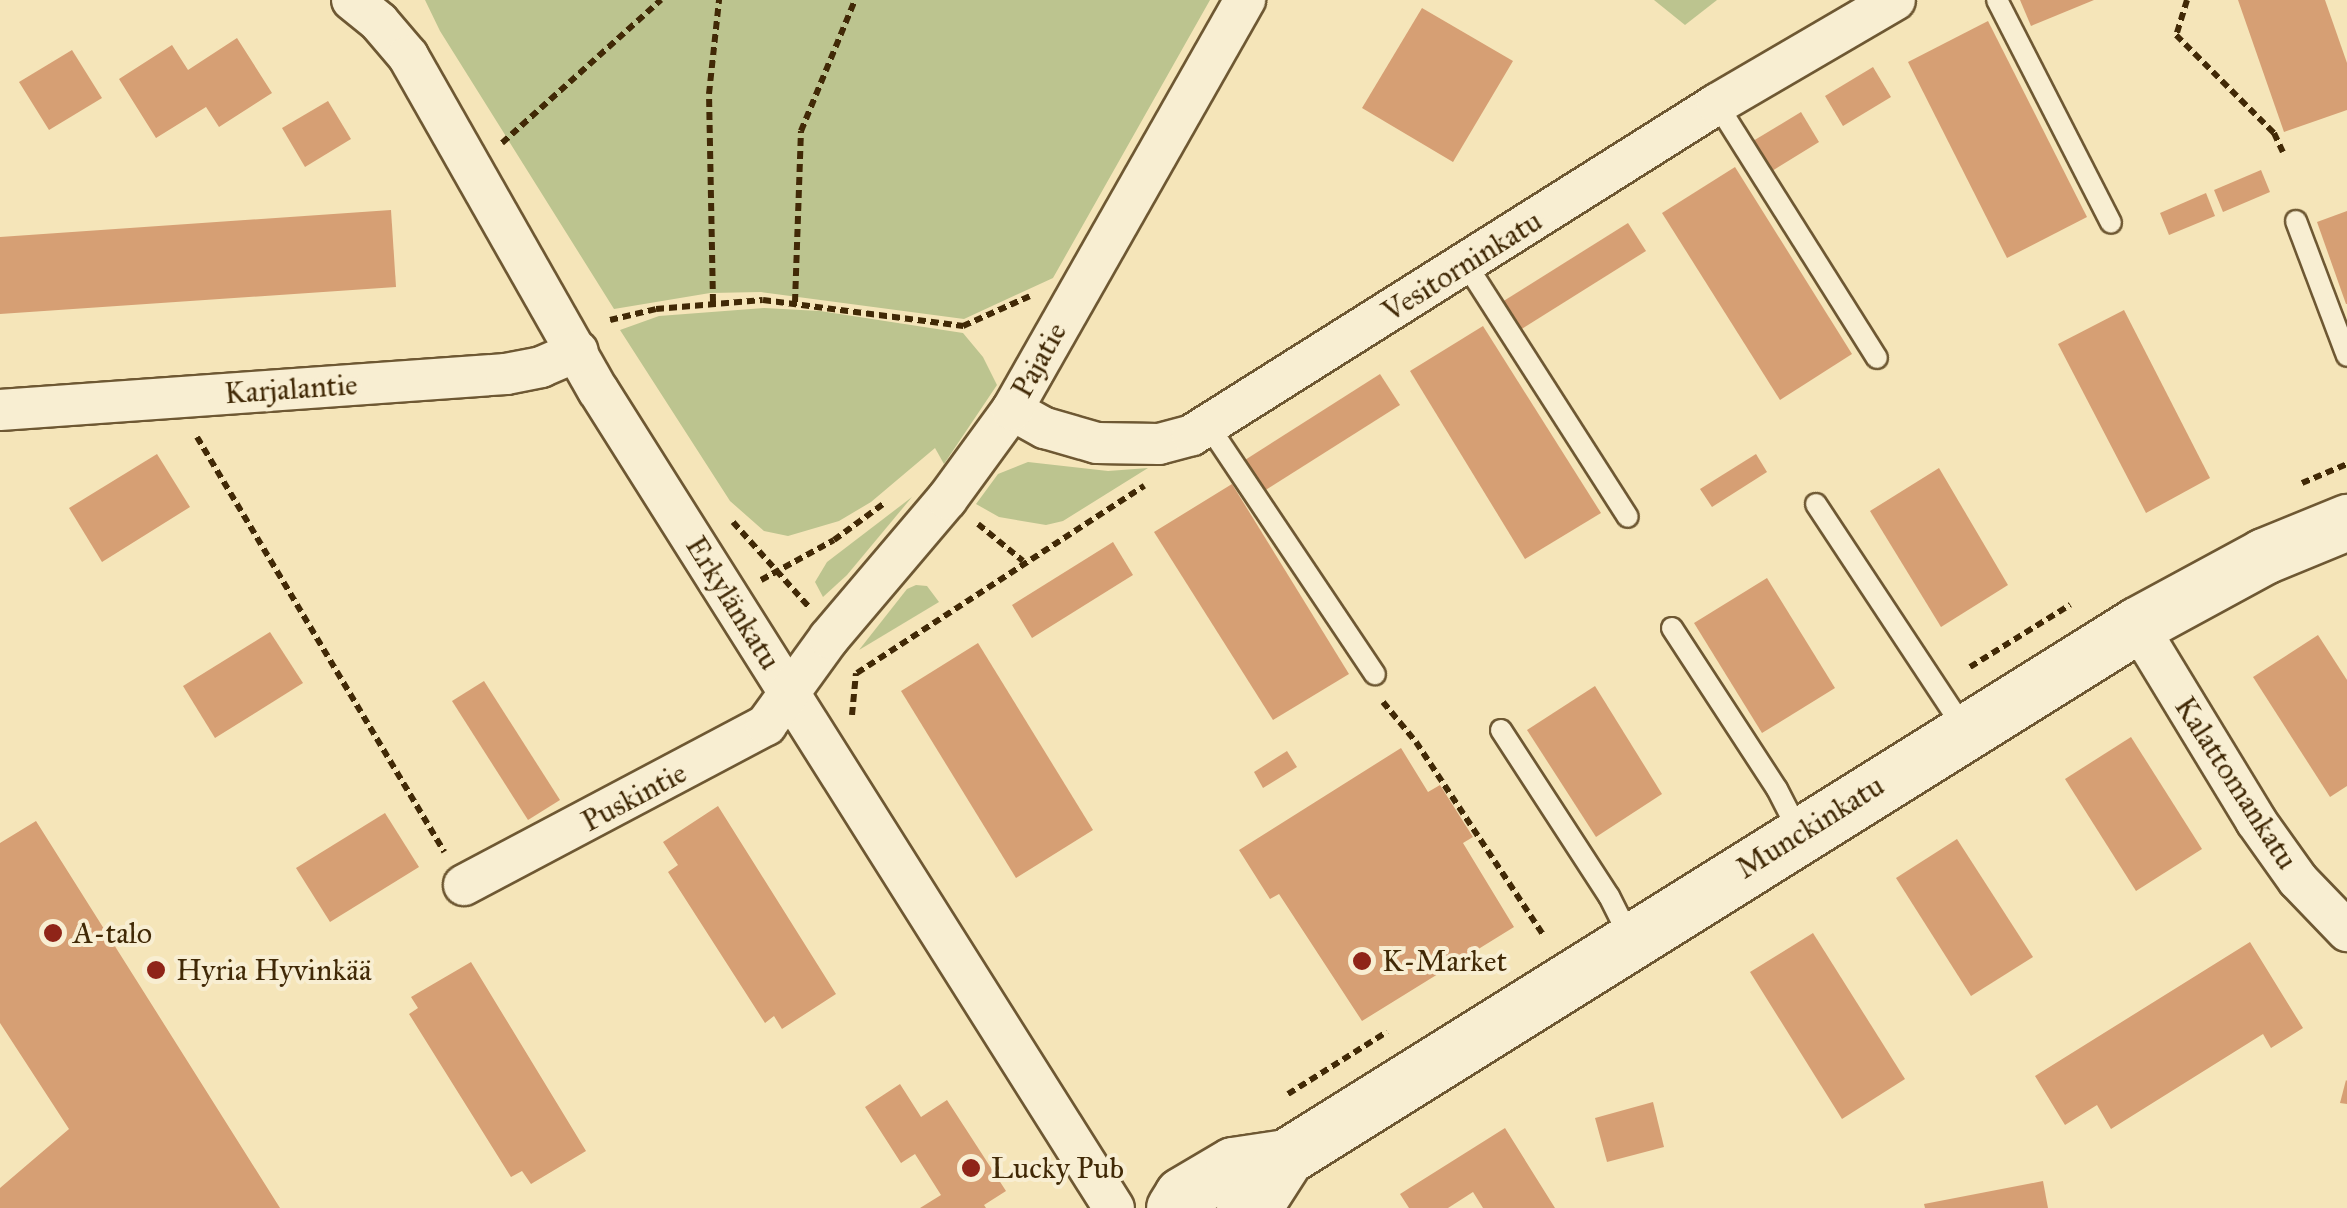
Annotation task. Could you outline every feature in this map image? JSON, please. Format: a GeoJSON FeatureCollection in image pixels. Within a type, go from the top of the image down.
{"type":"FeatureCollection","features":[{"type":"Feature","properties":{"kind":"main road","name":"Munckinkatu"},"geometry":{"type":"LineString","coordinates":[[1174,1208],[1182,1196],[1233,1165],[1286,1157],[2137,625],[2264,556],[2347,522]]}},
{"type":"Feature","properties":{"kind":"main road","name":"Munckinkatu"},"geometry":{"type":"LineString","coordinates":[[1244,1208],[1258,1199],[1286,1157]]}},
{"type":"Feature","properties":{"kind":"street","name":"Erkylänkatu"},"geometry":{"type":"LineString","coordinates":[[352,0],[379,22],[408,56],[578,352],[1114,1208]]}},
{"type":"Feature","properties":{"kind":"street","name":"Pajatie"},"geometry":{"type":"LineString","coordinates":[[789,690],[948,500],[1012,410],[1245,0]]}},
{"type":"Feature","properties":{"kind":"street","name":"Vesitorninkatu"},"geometry":{"type":"LineString","coordinates":[[1012,410],[1045,428],[1096,443],[1159,444],[1208,425],[1717,104],[1895,0]]}},
{"type":"Feature","properties":{"kind":"street","name":"Karjalantie"},"geometry":{"type":"LineString","coordinates":[[0,410],[506,374],[540,368],[578,352]]}},
{"type":"Feature","properties":{"kind":"street","name":"Kalattomankatu"},"geometry":{"type":"LineString","coordinates":[[2137,625],[2256,821],[2298,880],[2347,931]]}},
{"type":"Feature","properties":{"kind":"street","name":"Puskintie"},"geometry":{"type":"LineString","coordinates":[[464,885],[748,737],[766,725],[789,690]]}},
{"type":"Feature","properties":{"kind":"lane"},"geometry":{"type":"LineString","coordinates":[[1997,0],[2112,222]]}},
{"type":"Feature","properties":{"kind":"lane"},"geometry":{"type":"LineString","coordinates":[[1717,104],[1877,358]]}},
{"type":"Feature","properties":{"kind":"lane"},"geometry":{"type":"LineString","coordinates":[[2296,221],[2347,356]]}},
{"type":"Feature","properties":{"kind":"lane"},"geometry":{"type":"LineString","coordinates":[[1466,264],[1628,517]]}},
{"type":"Feature","properties":{"kind":"lane"},"geometry":{"type":"LineString","coordinates":[[1208,425],[1375,674]]}},
{"type":"Feature","properties":{"kind":"lane"},"geometry":{"type":"LineString","coordinates":[[1816,504],[1965,730]]}},
{"type":"Feature","properties":{"kind":"lane"},"geometry":{"type":"LineString","coordinates":[[1672,628],[1777,789],[1800,834]]}},
{"type":"Feature","properties":{"kind":"lane"},"geometry":{"type":"LineString","coordinates":[[1501,730],[1609,896],[1631,940]]}},
{"type":"Feature","properties":{"kind":"path"},"geometry":{"type":"LineString","coordinates":[[473,168],[661,0]]}},
{"type":"Feature","properties":{"kind":"path"},"geometry":{"type":"LineString","coordinates":[[713,302],[709,94],[719,0]]}},
{"type":"Feature","properties":{"kind":"path"},"geometry":{"type":"LineString","coordinates":[[795,302],[801,130],[854,0]]}},
{"type":"Feature","properties":{"kind":"path"},"geometry":{"type":"LineString","coordinates":[[2187,0],[2176,35],[2274,134],[2283,152]]}},
{"type":"Feature","properties":{"kind":"path"},"geometry":{"type":"LineString","coordinates":[[610,320],[713,302],[795,302],[963,326],[1050,284],[1076,294]]}},
{"type":"Feature","properties":{"kind":"path"},"geometry":{"type":"LineString","coordinates":[[173,398],[464,885]]}},
{"type":"Feature","properties":{"kind":"path"},"geometry":{"type":"LineString","coordinates":[[856,674],[1155,479]]}},
{"type":"Feature","properties":{"kind":"path"},"geometry":{"type":"LineString","coordinates":[[1379,696],[1426,758],[1544,936]]}},
{"type":"Feature","properties":{"kind":"green space"},"geometry":{"type":"Polygon","coordinates":[[[425,0],[1210,0],[1053,278],[964,319],[761,292],[710,293],[614,309],[440,31],[425,0]]]}},
{"type":"Feature","properties":{"kind":"green space"},"geometry":{"type":"Polygon","coordinates":[[[1654,0],[1717,0],[1685,25],[1654,0]]]}},
{"type":"Feature","properties":{"kind":"green space"},"geometry":{"type":"Polygon","coordinates":[[[764,308],[820,311],[963,333],[983,357],[997,385],[944,464],[935,448],[871,502],[839,521],[788,536],[764,531],[730,501],[620,330],[659,316],[764,308]]]}},
{"type":"Feature","properties":{"kind":"green space"},"geometry":{"type":"Polygon","coordinates":[[[1028,462],[1108,471],[1148,468],[1063,521],[1046,525],[999,517],[976,504],[998,474],[1028,462]]]}},
{"type":"Feature","properties":{"kind":"green space"},"geometry":{"type":"Polygon","coordinates":[[[912,497],[847,575],[823,597],[815,582],[827,562],[912,497]]]}},
{"type":"Feature","properties":{"kind":"green space"},"geometry":{"type":"Polygon","coordinates":[[[927,586],[939,602],[859,650],[907,589],[927,586]]]}},
{"type":"Feature","properties":{"kind":"building"},"geometry":{"type":"Polygon","coordinates":[[[2020,0],[2094,0],[2031,26],[2020,0]]]}},
{"type":"Feature","properties":{"kind":"building"},"geometry":{"type":"Polygon","coordinates":[[[2238,0],[2325,0],[2347,63],[2347,110],[2284,132],[2238,0]]]}},
{"type":"Feature","properties":{"kind":"building"},"geometry":{"type":"Polygon","coordinates":[[[1422,8],[1513,61],[1453,162],[1362,108],[1422,8]]]}},
{"type":"Feature","properties":{"kind":"building"},"geometry":{"type":"Polygon","coordinates":[[[1988,21],[2087,217],[2007,258],[1908,62],[1988,21]]]}},
{"type":"Feature","properties":{"kind":"building"},"geometry":{"type":"Polygon","coordinates":[[[237,38],[272,93],[219,127],[206,107],[156,138],[119,79],[172,45],[188,70],[237,38]]]}},
{"type":"Feature","properties":{"kind":"building"},"geometry":{"type":"Polygon","coordinates":[[[72,50],[102,98],[49,130],[19,82],[72,50]]]}},
{"type":"Feature","properties":{"kind":"building"},"geometry":{"type":"Polygon","coordinates":[[[1873,67],[1891,97],[1843,126],[1825,96],[1873,67]]]}},
{"type":"Feature","properties":{"kind":"building"},"geometry":{"type":"Polygon","coordinates":[[[328,101],[351,139],[305,167],[282,128],[328,101]]]}},
{"type":"Feature","properties":{"kind":"building"},"geometry":{"type":"Polygon","coordinates":[[[1801,112],[1819,142],[1772,171],[1753,141],[1801,112]]]}},
{"type":"Feature","properties":{"kind":"building"},"geometry":{"type":"Polygon","coordinates":[[[1735,167],[1852,354],[1780,400],[1662,213],[1735,167]]]}},
{"type":"Feature","properties":{"kind":"building"},"geometry":{"type":"Polygon","coordinates":[[[2261,170],[2270,192],[2223,212],[2214,190],[2261,170]]]}},
{"type":"Feature","properties":{"kind":"building"},"geometry":{"type":"Polygon","coordinates":[[[2206,193],[2215,216],[2169,235],[2160,213],[2206,193]]]}},
{"type":"Feature","properties":{"kind":"building"},"geometry":{"type":"Polygon","coordinates":[[[391,210],[396,287],[0,314],[0,237],[391,210]]]}},
{"type":"Feature","properties":{"kind":"building"},"geometry":{"type":"Polygon","coordinates":[[[2347,211],[2347,304],[2346,304],[2317,222],[2347,211]]]}},
{"type":"Feature","properties":{"kind":"building"},"geometry":{"type":"Polygon","coordinates":[[[1628,223],[1646,251],[1520,330],[1502,302],[1628,223]]]}},
{"type":"Feature","properties":{"kind":"building"},"geometry":{"type":"Polygon","coordinates":[[[2124,310],[2210,478],[2146,513],[2058,344],[2124,310]]]}},
{"type":"Feature","properties":{"kind":"building"},"geometry":{"type":"Polygon","coordinates":[[[1483,326],[1601,513],[1525,559],[1410,371],[1483,326]]]}},
{"type":"Feature","properties":{"kind":"building"},"geometry":{"type":"Polygon","coordinates":[[[1380,374],[1400,405],[1264,491],[1245,460],[1380,374]]]}},
{"type":"Feature","properties":{"kind":"building"},"geometry":{"type":"Polygon","coordinates":[[[157,454],[190,507],[102,562],[69,508],[157,454]]]}},
{"type":"Feature","properties":{"kind":"building"},"geometry":{"type":"Polygon","coordinates":[[[1756,454],[1767,472],[1712,507],[1700,489],[1756,454]]]}},
{"type":"Feature","properties":{"kind":"building"},"geometry":{"type":"Polygon","coordinates":[[[1939,468],[2008,585],[1941,627],[1870,511],[1939,468]]]}},
{"type":"Feature","properties":{"kind":"building"},"geometry":{"type":"Polygon","coordinates":[[[1232,484],[1349,674],[1273,720],[1154,532],[1232,484]]]}},
{"type":"Feature","properties":{"kind":"building"},"geometry":{"type":"Polygon","coordinates":[[[1113,542],[1133,575],[1032,638],[1012,605],[1113,542]]]}},
{"type":"Feature","properties":{"kind":"building"},"geometry":{"type":"Polygon","coordinates":[[[1767,578],[1835,688],[1762,733],[1694,623],[1767,578]]]}},
{"type":"Feature","properties":{"kind":"building"},"geometry":{"type":"Polygon","coordinates":[[[270,632],[303,683],[215,738],[183,686],[270,632]]]}},
{"type":"Feature","properties":{"kind":"building"},"geometry":{"type":"Polygon","coordinates":[[[2318,635],[2347,680],[2347,786],[2330,797],[2253,677],[2318,635]]]}},
{"type":"Feature","properties":{"kind":"building"},"geometry":{"type":"Polygon","coordinates":[[[978,643],[1093,830],[1016,878],[901,691],[978,643]]]}},
{"type":"Feature","properties":{"kind":"building"},"geometry":{"type":"Polygon","coordinates":[[[484,681],[560,800],[528,820],[452,701],[484,681]]]}},
{"type":"Feature","properties":{"kind":"building"},"geometry":{"type":"Polygon","coordinates":[[[1595,686],[1662,794],[1596,837],[1527,730],[1595,686]]]}},
{"type":"Feature","properties":{"kind":"building"},"geometry":{"type":"Polygon","coordinates":[[[2131,737],[2202,849],[2136,891],[2065,779],[2131,737]]]}},
{"type":"Feature","properties":{"kind":"building"},"geometry":{"type":"Polygon","coordinates":[[[1401,748],[1428,792],[1440,785],[1473,837],[1463,843],[1514,927],[1362,1021],[1279,894],[1270,899],[1239,850],[1401,748]]]}},
{"type":"Feature","properties":{"kind":"building"},"geometry":{"type":"Polygon","coordinates":[[[1287,751],[1297,767],[1263,788],[1254,772],[1287,751]]]}},
{"type":"Feature","properties":{"kind":"building"},"geometry":{"type":"Polygon","coordinates":[[[718,806],[836,994],[782,1029],[774,1016],[765,1023],[668,872],[678,865],[663,842],[718,806]]]}},
{"type":"Feature","properties":{"kind":"building"},"geometry":{"type":"Polygon","coordinates":[[[385,813],[419,867],[330,922],[296,868],[385,813]]]}},
{"type":"Feature","properties":{"kind":"building","name":"A-talo"},"geometry":{"type":"Polygon","coordinates":[[[36,821],[280,1208],[0,1208],[0,1188],[69,1129],[0,1023],[0,843],[36,821]]]}},
{"type":"Feature","properties":{"kind":"building"},"geometry":{"type":"Polygon","coordinates":[[[1957,839],[2033,957],[1971,996],[1896,878],[1957,839]]]}},
{"type":"Feature","properties":{"kind":"building"},"geometry":{"type":"Polygon","coordinates":[[[1813,933],[1905,1079],[1842,1119],[1750,972],[1813,933]]]}},
{"type":"Feature","properties":{"kind":"building"},"geometry":{"type":"Polygon","coordinates":[[[2250,942],[2303,1028],[2271,1048],[2263,1034],[2111,1129],[2097,1105],[2065,1125],[2035,1076],[2250,942]]]}},
{"type":"Feature","properties":{"kind":"building"},"geometry":{"type":"Polygon","coordinates":[[[471,962],[586,1151],[531,1184],[522,1171],[511,1177],[409,1014],[418,1008],[411,997],[471,962]]]}},
{"type":"Feature","properties":{"kind":"building"},"geometry":{"type":"Polygon","coordinates":[[[2347,1081],[2347,1104],[2340,1103],[2347,1081]]]}},
{"type":"Feature","properties":{"kind":"building"},"geometry":{"type":"Polygon","coordinates":[[[900,1084],[921,1117],[947,1100],[1006,1191],[984,1205],[986,1208],[920,1208],[941,1195],[915,1154],[901,1163],[865,1107],[900,1084]]]}},
{"type":"Feature","properties":{"kind":"building"},"geometry":{"type":"Polygon","coordinates":[[[1653,1102],[1664,1147],[1607,1162],[1595,1118],[1653,1102]]]}},
{"type":"Feature","properties":{"kind":"building"},"geometry":{"type":"Polygon","coordinates":[[[1505,1128],[1555,1208],[1483,1208],[1473,1192],[1448,1208],[1409,1208],[1400,1194],[1505,1128]]]}},
{"type":"Feature","properties":{"kind":"building"},"geometry":{"type":"Polygon","coordinates":[[[2043,1181],[2048,1208],[1925,1208],[1924,1204],[2043,1181]]]}},
{"type":"Feature","properties":{"kind":"place","name":"A-talo"},"geometry":{"type":"Point","coordinates":[53,933]}},
{"type":"Feature","properties":{"kind":"place","name":"K-Market"},"geometry":{"type":"Point","coordinates":[1362,961]}},
{"type":"Feature","properties":{"kind":"place","name":"Hyria Hyvinkää"},"geometry":{"type":"Point","coordinates":[156,970]}},
{"type":"Feature","properties":{"kind":"place","name":"Lucky Pub"},"geometry":{"type":"Point","coordinates":[971,1168]}}]}
